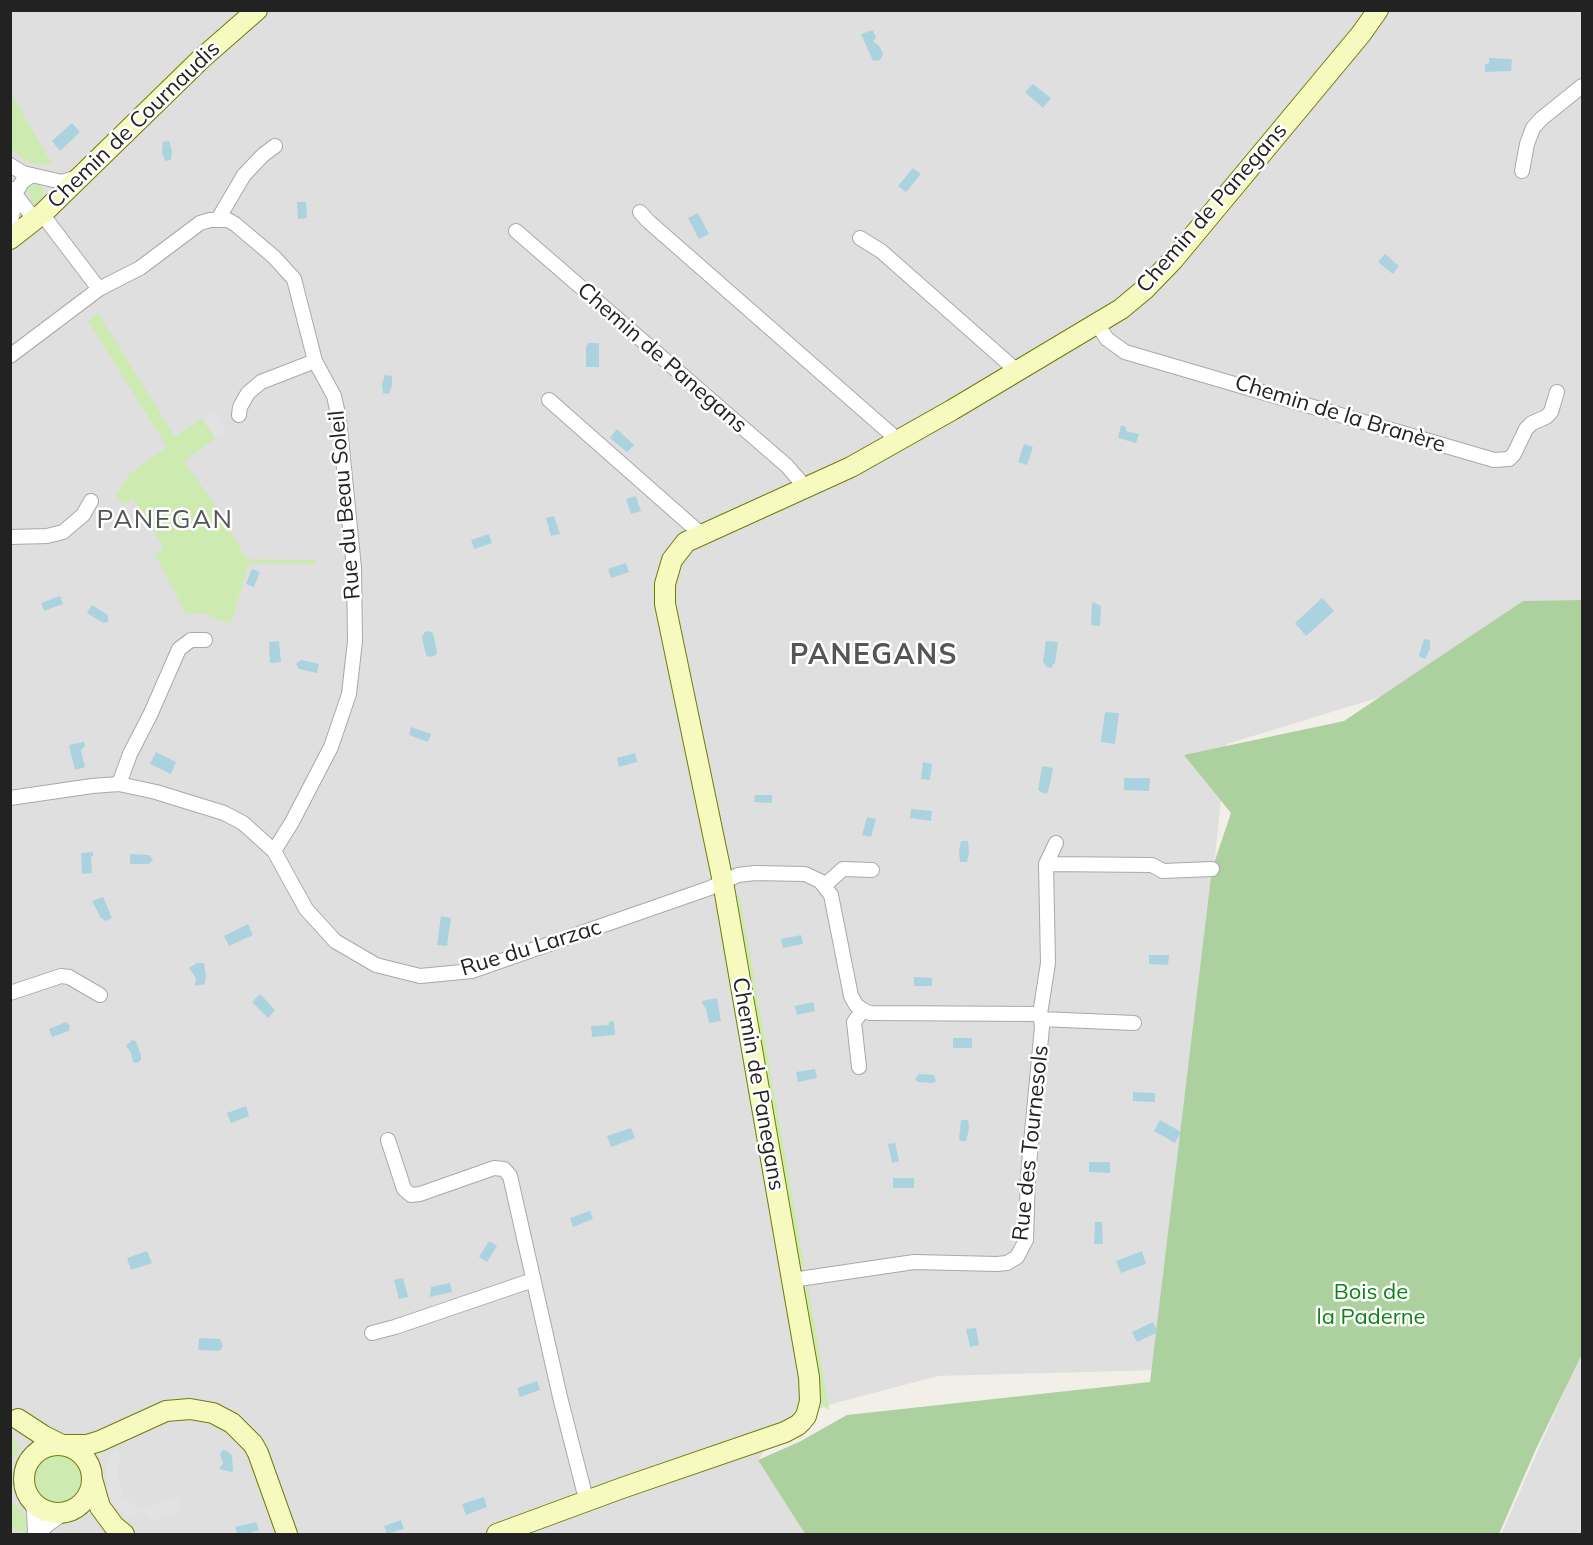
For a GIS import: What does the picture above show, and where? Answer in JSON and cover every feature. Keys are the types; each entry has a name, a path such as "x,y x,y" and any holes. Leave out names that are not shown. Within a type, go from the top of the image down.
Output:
{"street":[{"name":"Chemin de Panegans","path":"497,1534 785,1432 798,1425 806,1416 808,1409 810,1390 723,882 665,604 665,584 672,560 686,542 851,467 1097,324 1131,301 1173,260 1361,34 1378,10"},
{"name":"Chemin de Cournaudis","path":"10,239 38,217 246,15"},
{"path":"1522,171 1527,144 1533,128 1582,86"},
{"path":"10,356 99,290 140,268 200,223 218,219 244,175 275,146"},
{"path":"10,165 23,173 62,182 80,177"},
{"path":"13,188 32,175"},
{"path":"13,188 99,290"},
{"path":"10,226 13,188"},
{"path":"640,212 899,441"},
{"name":"Rue du Beau Soleil","path":"218,219 236,224 274,257 290,274 298,292 315,361 334,396 339,418 354,568 356,641 349,694 332,747 274,851"},
{"name":"Chemin de Panegans","path":"516,231 787,466 806,489"},
{"path":"860,238 881,251 1017,371"},
{"name":"Chemin de la Branère","path":"1097,324 1107,339 1125,352 1494,460 1509,459 1514,454 1526,429 1551,412 1557,392"},
{"path":"239,415 240,407 248,393 261,382 315,361"},
{"path":"549,400 701,534"},
{"path":"10,537 47,536 63,532 83,514 91,501"},
{"path":"119,784 130,754 179,649 191,640 205,640"},
{"name":"Rue du Larzac","path":"10,798 80,787 119,784 156,792 224,813 243,823 274,851 306,909 335,940 376,965 420,975 472,971 723,882"},
{"path":"1056,843 1047,864 1048,963 1041,1016 1134,1023"},
{"path":"1047,864 1152,865 1163,871 1212,869"},
{"path":"825,885 843,869 872,870"},
{"path":"723,882 747,874 805,874 815,877 825,885 832,901 851,996 856,1005 863,1010 854,1022 859,1067"},
{"path":"10,993 61,976 69,977 100,994"},
{"name":"Rue des Tournesols","path":"792,1280 914,1262 1008,1263 1017,1257 1026,1240 1028,1175 1042,1033 1041,1016 870,1013 863,1010"},
{"path":"388,1140 404,1189 411,1195 420,1194 494,1168 501,1168 510,1176 560,1397 587,1503"},
{"path":"372,1333 533,1280"},
{"path":"27,1466 31,1458 44,1448 93,1444 146,1419 175,1410 203,1410 226,1419 246,1436 258,1453 287,1534"},
{"path":"14,1412 44,1436 74,1449 84,1457 91,1470 97,1501 119,1530"},
{"path":"14,1412 26,1443 27,1466 24,1484 34,1510 37,1534"},
{"path":"37,1534 87,1498 99,1457 113,1435"},
{"path":"30,1500 44,1511 88,1512 119,1530"}],"shaded area":[{"path":"10,11 1582,11 1582,630 1400,691 1227,744 1160,1370 938,1376 839,1402 786,1420 758,1460 805,1534 11,1534"},
{"path":"213,412 226,432 216,438 202,419"},
{"path":"1582,1354 1582,1534 1501,1534 1574,1369"},
{"path":"117,1447 123,1457 118,1462 117,1473 123,1496 139,1509 180,1496 182,1504 177,1512 152,1521 140,1511 133,1520 110,1502 105,1474 106,1462"}],"green space":[{"path":"10,91 50,161 56,164 32,163 11,149"},
{"path":"38,184 44,194 34,206 27,189"},
{"path":"98,313 175,437 202,419 216,438 184,461 215,505 247,559 315,560 316,564 249,563 231,624 201,613 186,614 155,554 162,550 163,546 133,498 123,505 116,495 129,474 167,447 88,321"},
{"name":"Bois de la Paderne","path":"1582,600 1582,1354 1535,1451 1499,1534 805,1534 758,1460 799,1442 847,1415 1150,1382 1212,869 1231,813 1184,755 1344,721 1523,601"},
{"path":"737,894 740,897 805,1268 797,1260"},
{"path":"808,1286 828,1410 820,1399 802,1293"},
{"path":"11,1431 19,1449 10,1461"},
{"path":"52,1454 62,1454 77,1464 81,1478 80,1487 71,1498 62,1502 52,1502 37,1492 33,1483 33,1473 43,1458"},
{"path":"11,1503 22,1511 26,1519 25,1534 11,1528"}],"water":[{"path":"873,30 876,38 873,41 880,47 883,54 880,60 873,61 861,34"},
{"path":"1489,58 1512,59 1511,71 1485,72 1485,65 1489,63"},
{"path":"1033,84 1051,98 1043,108 1025,92"},
{"path":"72,123 80,132 60,151 52,141"},
{"path":"169,141 172,151 171,160 165,161 162,152 163,142"},
{"path":"913,168 921,174 906,192 898,186"},
{"path":"297,202 306,202 307,218 298,219"},
{"path":"698,213 709,234 699,239 688,218"},
{"path":"1385,254 1399,266 1393,274 1378,262"},
{"path":"589,343 599,343 599,367 586,367 586,346"},
{"path":"385,375 392,376 389,394 383,393 382,384"},
{"path":"1121,425 1126,427 1126,431 1139,434 1136,443 1118,438"},
{"path":"617,429 634,445 627,452 610,438"},
{"path":"1024,444 1033,447 1027,465 1018,462"},
{"path":"636,496 641,511 631,514 626,499"},
{"path":"554,516 560,534 551,536 546,518"},
{"path":"489,534 492,543 474,549 471,540"},
{"path":"626,563 629,572 611,578 608,569"},
{"path":"252,569 260,572 254,587 246,584"},
{"path":"60,596 63,604 44,611 41,603"},
{"path":"1322,598 1334,611 1306,636 1295,623"},
{"path":"1092,602 1101,606 1100,626 1091,625"},
{"path":"92,605 108,615 108,622 103,623 87,613"},
{"path":"425,632 433,633 437,652 436,655 429,657 426,655 422,637"},
{"path":"1424,639 1430,640 1430,649 1425,659 1419,655"},
{"path":"279,641 281,662 270,663 269,642"},
{"path":"1046,641 1058,642 1055,664 1052,668 1047,667 1043,662"},
{"path":"301,660 319,664 317,673 299,669 296,664"},
{"path":"1105,712 1119,713 1115,744 1101,742"},
{"path":"411,727 431,734 428,742 409,735"},
{"path":"84,742 85,746 81,750 85,767 75,770 69,745"},
{"path":"156,752 176,762 171,774 150,764"},
{"path":"635,753 637,762 619,767 617,758"},
{"path":"923,762 932,764 930,780 921,779"},
{"path":"1042,766 1053,768 1048,792 1045,794 1038,790"},
{"path":"1124,778 1150,778 1149,791 1124,790"},
{"path":"755,795 772,795 772,803 754,802"},
{"path":"911,809 932,811 931,821 910,818"},
{"path":"867,817 876,819 871,837 862,835"},
{"path":"961,841 968,841 967,862 960,862"},
{"path":"93,852 92,873 82,874 81,853"},
{"path":"130,854 149,855 153,860 149,864 130,864"},
{"path":"103,897 112,918 106,921 101,918 92,901"},
{"path":"441,916 451,918 447,946 437,945"},
{"path":"248,924 253,935 229,946 224,936"},
{"path":"801,935 803,944 783,948 781,939"},
{"path":"1149,955 1169,955 1168,965 1149,964"},
{"path":"197,963 204,963 206,975 205,984 195,986 196,978 189,968"},
{"path":"914,977 932,978 932,986 914,986"},
{"path":"260,994 275,1010 268,1018 252,1002"},
{"path":"717,998 721,1021 709,1023 702,1001"},
{"path":"813,1002 815,1011 797,1015 795,1006"},
{"path":"614,1021 615,1035 592,1037 591,1026 609,1025 609,1022"},
{"path":"66,1022 70,1026 69,1031 52,1037 49,1029"},
{"path":"953,1038 972,1038 972,1048 953,1048"},
{"path":"132,1040 136,1041 141,1056 141,1060 137,1063 133,1062 126,1046"},
{"path":"815,1069 817,1078 798,1082 796,1072"},
{"path":"919,1074 934,1075 936,1081 933,1083 918,1082 915,1079"},
{"path":"1133,1092 1155,1093 1155,1102 1133,1101"},
{"path":"246,1106 249,1116 231,1123 227,1113"},
{"path":"961,1120 968,1120 969,1129 966,1141 960,1141 959,1138"},
{"path":"1160,1120 1181,1132 1175,1143 1154,1131"},
{"path":"631,1128 635,1138 611,1147 607,1136"},
{"path":"895,1143 899,1161 892,1163 888,1144"},
{"path":"1089,1162 1110,1162 1110,1173 1089,1172"},
{"path":"893,1178 914,1178 914,1188 893,1188"},
{"path":"590,1211 593,1219 573,1227 570,1218"},
{"path":"1095,1222 1102,1222 1103,1244 1094,1244"},
{"path":"489,1241 497,1246 487,1262 479,1257"},
{"path":"147,1251 152,1263 131,1270 127,1258"},
{"path":"1142,1251 1146,1264 1121,1273 1116,1261"},
{"path":"403,1278 408,1297 399,1299 394,1280"},
{"path":"450,1283 452,1292 430,1297 431,1287"},
{"path":"1153,1322 1158,1332 1137,1342 1132,1332"},
{"path":"976,1328 979,1345 970,1347 966,1329"},
{"path":"199,1338 220,1339 223,1347 219,1351 198,1350"},
{"path":"537,1381 540,1390 520,1397 517,1388"},
{"path":"223,1450 232,1456 232,1472 219,1469 223,1463 220,1454"},
{"path":"484,1497 487,1507 466,1515 462,1504"},
{"path":"401,1520 404,1529 387,1534 384,1526"},
{"path":"256,1522 259,1530 237,1534 235,1527"}],"district":[{"name":"PANEGAN","path":"165,520"},
{"name":"PANEGANS","path":"874,656"}]}
